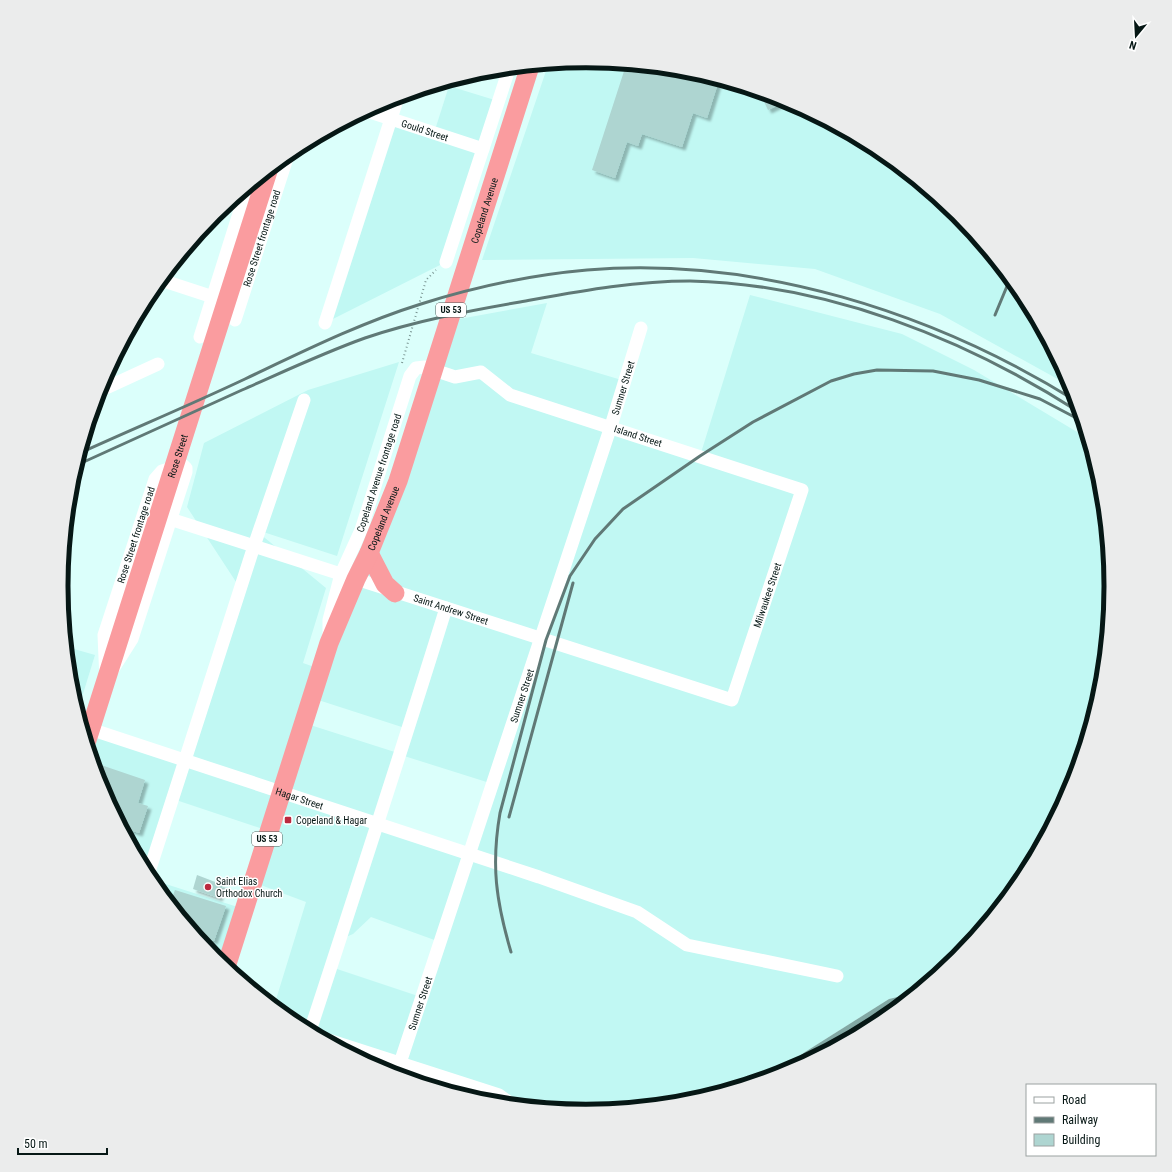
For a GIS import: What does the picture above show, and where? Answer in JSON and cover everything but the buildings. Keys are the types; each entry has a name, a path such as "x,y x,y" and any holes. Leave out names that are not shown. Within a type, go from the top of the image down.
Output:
{"highway":[{"name":"Copeland Avenue","path":"228,960 329,643 348,577 369,553 398,481 528,71"},
{"name":"Rose Street","path":"88,728 119,640 265,180"},
{"path":"369,553 385,584 395,592"}],"street":[{"path":"446,262 507,74"},
{"path":"325,323 396,104"},
{"name":"Gould Street","path":"374,113 483,149"},
{"name":"Rose Street frontage road","path":"235,320 285,165"},
{"path":"200,337 244,197"},
{"path":"167,282 213,297"},
{"name":"Sumner Street","path":"400,1063 541,640 611,426 641,328"},
{"path":"108,387 158,364"},
{"name":"Copeland Avenue frontage road","path":"348,577 361,530 413,371 425,367 455,377 481,372"},
{"name":"Island Street","path":"481,372 510,395 611,426 802,490"},
{"path":"151,867 254,546 304,400"},
{"name":"Rose Street frontage road","path":"106,680 104,634 155,479 162,471 183,465 186,468 186,472 170,519"},
{"name":"Milwaukee Street","path":"732,700 802,490"},
{"path":"106,680 132,639 170,519"},
{"name":"Saint Andrew Street","path":"170,519 541,640 732,700"},
{"path":"312,1026 376,823 391,785 446,608"},
{"name":"Hagar Street","path":"89,733 185,760 539,877 637,912 687,945 837,976"},
{"path":"349,1047 501,1097"}],"path":[{"path":"402,363 426,280 446,262"}],"shaded area":[{"path":"586,68 620,69 654,72 687,78 753,95 815,121 874,155 901,175 928,197 952,220 975,244 997,271 1017,298 1035,327 1062,382 940,314 815,269 693,258 482,260 546,69"},
{"path":"449,87 498,101 446,262 325,323 391,119 434,133"},
{"path":"750,295 902,334 974,370 1081,435 1094,485 1100,518 1103,552 1103,620 1100,654 1094,687 1077,753 1051,815 1035,845 1017,874 975,928 928,975 903,996 889,999 793,1061 753,1077 720,1086 654,1100 620,1103 552,1103 518,1100 482,1093 352,1048 298,1017 276,1000 306,902 253,882 269,831 173,799 151,867 121,815 107,784 95,753 88,728 185,760 240,588 187,507 204,443 308,390 399,362 337,556 254,529 326,588 303,663 320,669 448,321 547,303 531,353 625,381 611,426 700,456","holes":["312,698 408,729 401,754 304,723","401,755 493,784 470,854 377,823","371,917 440,942 421,997 331,967 339,940 353,934"]},
{"path":"71,648 95,655 81,700"},
{"path":"161,883 244,909 228,960 197,928"},
{"path":"903,996 874,1017 845,1035 793,1061 805,1052 889,999"},
{"path":"352,1048 482,1093 419,1077"}],"railway":[{"path":"87,450 204,398 332,338 398,312 441,298 503,282 587,270 651,268 715,272 779,282 842,297 903,317 963,341 1021,369 1068,397"},
{"path":"84,462 303,363 365,338 403,326 541,298 625,285 668,281 741,284 792,292 843,304 893,320 942,339 1035,385 1073,408"},
{"path":"995,315 1007,285"},
{"path":"511,952 496,883 496,849 500,813 546,640 570,576 595,539 623,509 700,456 753,422 831,381 854,374 877,370 933,371 979,380 1040,399 1077,418"},
{"path":"509,817 573,583"}],"place":[{"name":"Copeland & Hagar","path":"288,820"},
{"name":"Saint Elias Orthodox Church","path":"208,887"}]}
